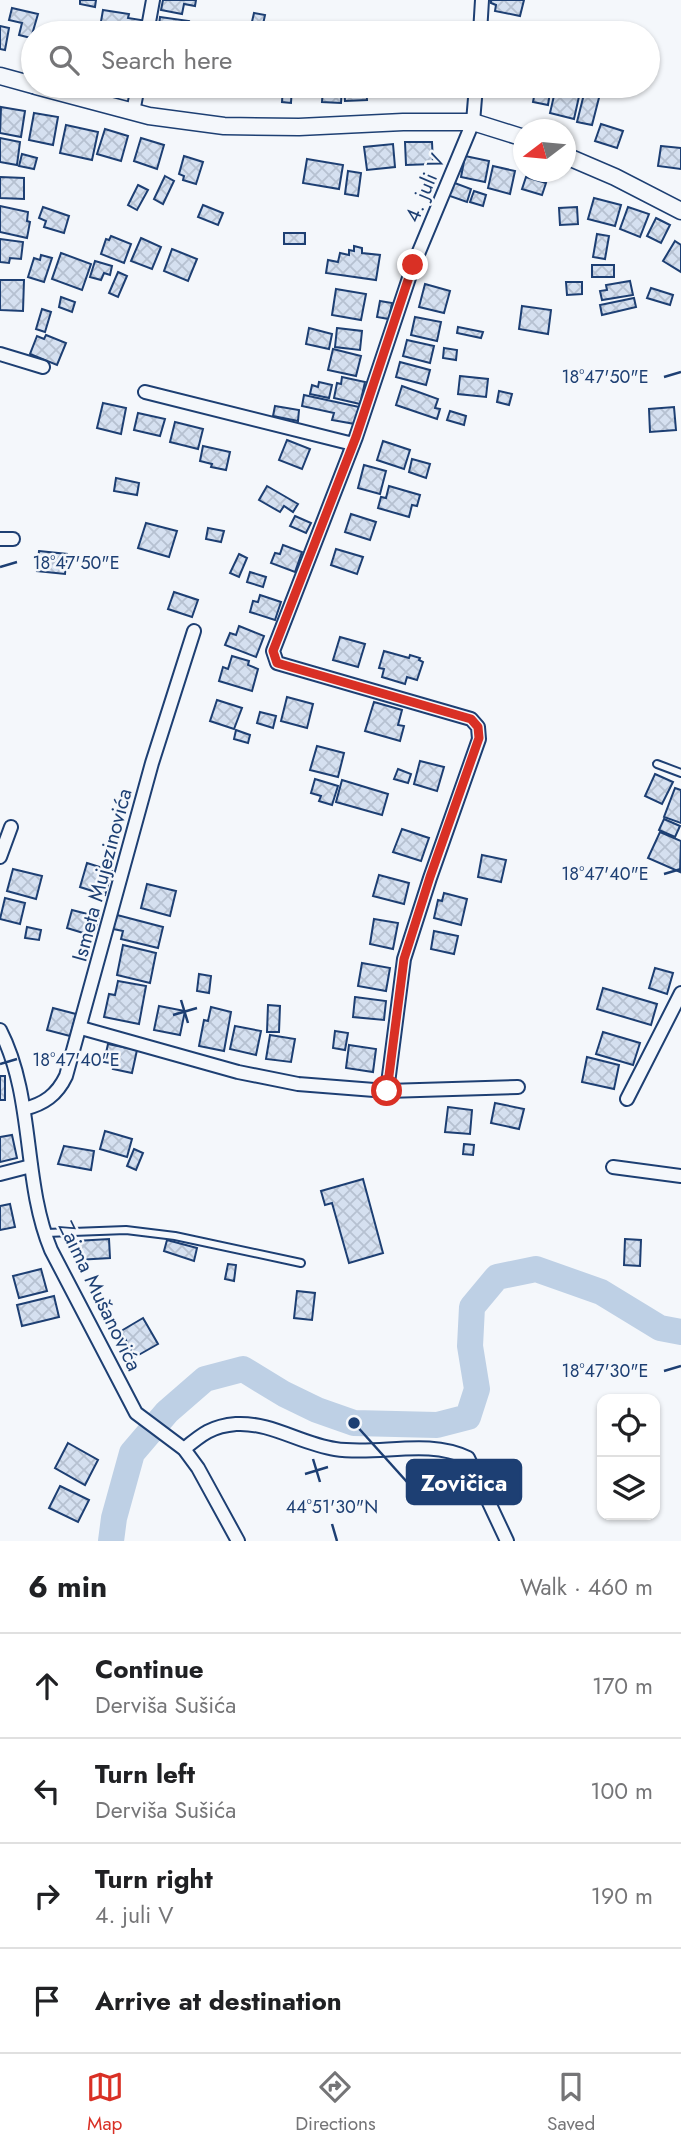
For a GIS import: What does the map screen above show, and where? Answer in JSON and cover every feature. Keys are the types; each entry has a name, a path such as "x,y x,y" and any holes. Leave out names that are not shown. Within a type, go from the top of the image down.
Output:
{"street":[{"path":"149,21 153,0"},
{"path":"481,21 482,0"},
{"path":"0,76 21,81"},
{"path":"82,98 149,116 224,127 473,122 513,135"},
{"path":"133,112 136,98"},
{"name":"4. juli V","path":"387,1091 404,959 479,738 478,727 471,719 277,663 273,651 354,443 413,265 473,122 475,98"},
{"path":"576,161 615,177 681,211"},
{"path":"0,354 43,367"},
{"path":"145,392 354,443"},
{"name":"Ismeta Mujezinovića","path":"24,1109 52,1096 61,1088 81,1028 152,763 194,631"},
{"path":"0,857 11,827"},
{"path":"627,1099 681,993"},
{"path":"81,1028 238,1072 298,1084 387,1091 518,1087"},
{"name":"Zaima Mušanovića","path":"0,1030 15,1068 24,1109 31,1166 44,1233 136,1413 184,1449"},
{"path":"0,1174 31,1166"},
{"path":"613,1167 681,1176"},
{"path":"237,1541 198,1468 184,1449 208,1430 235,1424 261,1425 337,1450 426,1449 457,1452 468,1458 507,1541"}],"lane":[{"path":"657,764 681,773"},
{"path":"44,1233 126,1230 175,1236 301,1263"}],"building":[{"path":"80,0 96,0 95,7 80,4"},
{"path":"163,0 196,0 195,6 184,4 182,14 161,10"},
{"path":"491,0 524,0 520,16 495,11 496,5 491,3"},
{"path":"12,8 38,14 36,21 21,23 9,20"},
{"path":"103,10 129,14 128,18 141,20 141,21 101,21"},
{"path":"254,13 265,15 264,21 252,21"},
{"path":"160,17 189,21 160,21"},
{"path":"0,26 9,28 5,50 0,49"},
{"path":"282,98 291,98 291,103 282,102"},
{"path":"322,98 341,98 341,103 322,102"},
{"path":"345,98 367,98 367,100 345,101"},
{"path":"534,98 549,98 548,105 533,102"},
{"path":"553,98 579,98 574,119 550,113"},
{"path":"583,98 599,98 592,125 577,122"},
{"path":"1,107 25,111 21,137 0,133"},
{"path":"34,113 58,117 53,145 29,140"},
{"path":"601,124 623,131 617,148 595,141"},
{"path":"66,125 98,132 92,160 60,153"},
{"path":"105,129 128,136 121,161 97,154"},
{"path":"0,138 20,142 17,165 0,162"},
{"path":"141,138 164,145 157,169 134,161"},
{"path":"405,142 432,142 433,164 406,165"},
{"path":"393,144 395,167 367,170 364,147"},
{"path":"661,146 681,148 681,169 658,166"},
{"path":"22,154 37,158 34,169 19,166"},
{"path":"184,156 203,162 196,184 183,180 184,176 179,174"},
{"path":"465,156 489,161 485,182 461,177"},
{"path":"307,159 343,165 339,189 303,183"},
{"path":"493,166 513,171 510,194 488,188"},
{"path":"348,171 361,173 358,196 345,194"},
{"path":"165,176 174,181 163,204 154,199"},
{"path":"0,177 24,178 24,199 0,198"},
{"path":"452,182 471,189 467,202 447,195"},
{"path":"524,182 546,183 542,195 522,189"},
{"path":"138,185 148,190 137,210 128,205"},
{"path":"474,191 486,195 483,206 470,202"},
{"path":"594,198 621,205 615,226 588,219"},
{"path":"203,205 223,213 218,225 198,217"},
{"path":"0,206 28,212 27,221 30,222 27,238 0,232"},
{"path":"43,207 69,216 64,233 44,227 46,221 39,218"},
{"path":"577,207 578,224 560,225 559,208"},
{"path":"628,207 649,214 640,237 620,229"},
{"path":"656,218 670,225 661,243 647,236"},
{"path":"284,233 305,233 305,244 284,244"},
{"path":"597,234 609,236 605,259 593,257"},
{"path":"111,236 131,244 124,263 101,254 106,239 109,240"},
{"path":"141,238 161,247 152,269 131,261"},
{"path":"0,239 23,242 21,259 10,258 9,263 0,262"},
{"path":"675,241 681,245 681,272 663,261"},
{"path":"354,246 362,248 362,253 380,255 376,280 326,273 328,260 338,262 340,253 349,255 349,250 354,251"},
{"path":"172,249 197,259 188,281 164,271"},
{"path":"61,253 91,264 82,290 52,279"},
{"path":"41,255 52,258 44,282 28,277 34,258 40,260"},
{"path":"95,261 112,266 110,275 104,273 101,280 90,277"},
{"path":"592,265 614,265 614,277 592,277"},
{"path":"118,272 127,276 118,297 109,293"},
{"path":"0,280 24,280 23,311 0,310"},
{"path":"630,281 633,295 602,300 600,291 607,290 606,285"},
{"path":"566,282 582,282 582,294 567,295"},
{"path":"425,284 450,291 444,313 419,307"},
{"path":"651,288 673,295 670,305 647,298"},
{"path":"336,289 366,294 361,320 332,315"},
{"path":"61,297 75,302 72,312 59,307"},
{"path":"634,298 636,307 602,315 600,305"},
{"path":"380,301 392,303 389,319 377,317"},
{"path":"522,306 551,310 548,334 519,329"},
{"path":"42,309 51,312 45,332 36,329"},
{"path":"415,317 441,322 437,341 411,335"},
{"path":"458,327 483,332 481,338 457,333"},
{"path":"309,328 332,334 329,349 306,344"},
{"path":"337,328 362,331 360,350 335,347"},
{"path":"46,335 66,343 57,365 30,354 37,336 44,339"},
{"path":"407,340 434,346 430,363 403,356"},
{"path":"444,348 457,350 456,360 443,358"},
{"path":"333,349 361,356 356,376 328,370"},
{"path":"400,362 430,370 426,385 396,377"},
{"path":"460,376 488,379 486,397 458,394"},
{"path":"342,377 365,382 360,404 334,398 337,383 341,384"},
{"path":"319,382 332,385 329,398 310,394 312,385 318,387"},
{"path":"402,386 438,399 435,408 440,409 437,419 396,405"},
{"path":"499,391 512,394 509,405 497,402"},
{"path":"304,395 359,407 355,424 332,420 334,413 302,406"},
{"path":"103,403 126,408 121,434 97,428"},
{"path":"275,406 299,410 298,421 273,416"},
{"path":"674,407 676,430 650,432 649,409"},
{"path":"450,411 466,416 464,425 447,420"},
{"path":"138,413 165,419 160,436 134,430"},
{"path":"175,422 203,429 198,449 170,442"},
{"path":"287,440 310,449 302,469 279,460"},
{"path":"383,441 410,450 404,469 377,460"},
{"path":"203,446 230,452 226,470 200,461"},
{"path":"412,459 430,464 426,478 409,472"},
{"path":"364,465 386,471 380,494 358,488"},
{"path":"116,478 139,483 137,495 114,491"},
{"path":"267,486 298,504 293,512 284,506 280,512 259,500"},
{"path":"389,486 420,495 417,506 412,505 409,517 378,508 381,497 386,498"},
{"path":"351,514 376,522 370,540 345,532"},
{"path":"295,516 311,523 306,533 290,526"},
{"path":"146,523 177,531 169,557 138,548"},
{"path":"208,528 224,531 221,542 206,539"},
{"path":"283,545 302,552 295,572 271,563 275,553 280,554"},
{"path":"336,549 363,557 357,574 331,565"},
{"path":"39,551 67,554 65,574 37,571"},
{"path":"239,554 247,558 239,577 230,573"},
{"path":"250,572 266,577 263,587 247,582"},
{"path":"174,592 198,600 192,617 168,609"},
{"path":"260,595 281,602 275,620 250,612 253,601 258,602"},
{"path":"239,626 264,636 256,657 225,645 230,633 236,635"},
{"path":"340,637 365,644 358,667 333,660"},
{"path":"384,651 420,658 423,662 417,680 407,677 405,684 382,677 384,669 379,668"},
{"path":"232,656 249,661 248,665 258,669 252,691 219,681 223,667 228,669"},
{"path":"287,697 313,704 307,728 281,721"},
{"path":"217,700 242,708 234,729 210,721"},
{"path":"374,702 402,710 398,725 404,726 400,741 365,731"},
{"path":"260,712 276,716 273,728 257,723"},
{"path":"236,730 250,735 248,743 234,739"},
{"path":"317,746 344,753 338,777 310,770"},
{"path":"420,761 444,767 437,791 414,784"},
{"path":"398,769 411,774 408,783 394,779"},
{"path":"655,774 673,782 662,804 645,796"},
{"path":"315,779 338,786 332,805 319,801 321,796 311,793"},
{"path":"342,780 388,794 382,815 336,802"},
{"path":"675,788 681,790 681,823 664,817"},
{"path":"664,819 680,826 675,837 659,830"},
{"path":"402,829 429,838 421,861 393,852"},
{"path":"660,832 681,841 680,872 648,858"},
{"path":"482,855 506,860 501,882 478,877"},
{"path":"87,863 112,871 105,895 80,887"},
{"path":"13,869 42,876 36,899 7,891"},
{"path":"379,875 409,883 404,904 373,896"},
{"path":"147,884 176,891 170,916 141,908"},
{"path":"444,893 467,899 461,925 434,918 438,900 442,901"},
{"path":"5,898 25,903 20,924 0,919"},
{"path":"72,910 99,917 93,936 67,928"},
{"path":"117,915 163,927 158,948 121,939 123,931 113,929"},
{"path":"374,919 398,923 393,949 370,944"},
{"path":"27,927 41,930 39,940 25,938"},
{"path":"434,931 458,936 454,954 431,949"},
{"path":"123,945 156,953 150,983 117,975"},
{"path":"362,963 390,968 386,991 358,986"},
{"path":"655,968 673,973 667,994 649,988"},
{"path":"199,974 211,976 209,993 197,991"},
{"path":"118,981 146,986 139,1024 104,1017 109,994 115,995"},
{"path":"603,988 657,1004 651,1025 597,1009"},
{"path":"355,997 386,1001 384,1020 353,1017"},
{"path":"268,1005 280,1006 279,1032 267,1032"},
{"path":"159,1006 185,1011 180,1035 154,1030"},
{"path":"211,1007 231,1012 224,1051 199,1046 204,1020 208,1021"},
{"path":"53,1008 76,1014 70,1036 47,1030"},
{"path":"235,1026 261,1031 256,1055 230,1049"},
{"path":"335,1031 348,1033 345,1050 333,1048"},
{"path":"603,1032 640,1043 633,1065 596,1054"},
{"path":"270,1035 295,1039 291,1062 266,1059"},
{"path":"108,1044 137,1050 132,1073 113,1069 115,1064 104,1062"},
{"path":"349,1045 376,1049 373,1072 346,1068"},
{"path":"587,1057 619,1065 614,1089 582,1082"},
{"path":"0,1076 5,1076 5,1100 0,1100"},
{"path":"495,1103 524,1109 519,1129 491,1123"},
{"path":"448,1107 472,1110 470,1134 445,1132"},
{"path":"105,1131 132,1139 127,1157 100,1149"},
{"path":"12,1135 17,1158 0,1162 0,1137"},
{"path":"464,1144 474,1145 473,1155 463,1154"},
{"path":"64,1146 94,1151 91,1170 58,1164"},
{"path":"134,1149 143,1153 136,1170 127,1166"},
{"path":"363,1179 383,1253 349,1263 332,1203 325,1205 321,1191"},
{"path":"10,1204 15,1227 0,1230 0,1206"},
{"path":"109,1239 110,1258 77,1260 76,1241"},
{"path":"625,1239 641,1240 640,1266 624,1265"},
{"path":"167,1240 197,1248 194,1261 164,1251"},
{"path":"228,1264 236,1265 234,1281 225,1279"},
{"path":"41,1269 47,1291 19,1298 13,1276"},
{"path":"297,1291 315,1293 312,1320 294,1318"},
{"path":"54,1296 59,1317 22,1326 17,1305"},
{"path":"143,1318 158,1344 135,1357 121,1331"},
{"path":"68,1443 98,1460 85,1485 55,1468"},
{"path":"60,1486 89,1500 78,1522 49,1508"}],"waterway":[{"path":"111,1541 114,1518 132,1453 167,1412 205,1379 243,1369 284,1394 317,1410 354,1423 437,1425 468,1417 477,1389 470,1346 472,1307 497,1277 536,1269 601,1292 660,1328 681,1332"}],"place":[{"name":"Zovičica","path":"354,1423"}],"route":[{"path":"387,1091 404,959 479,738 478,727 471,719 277,663 273,651 356,437 413,265"}]}
